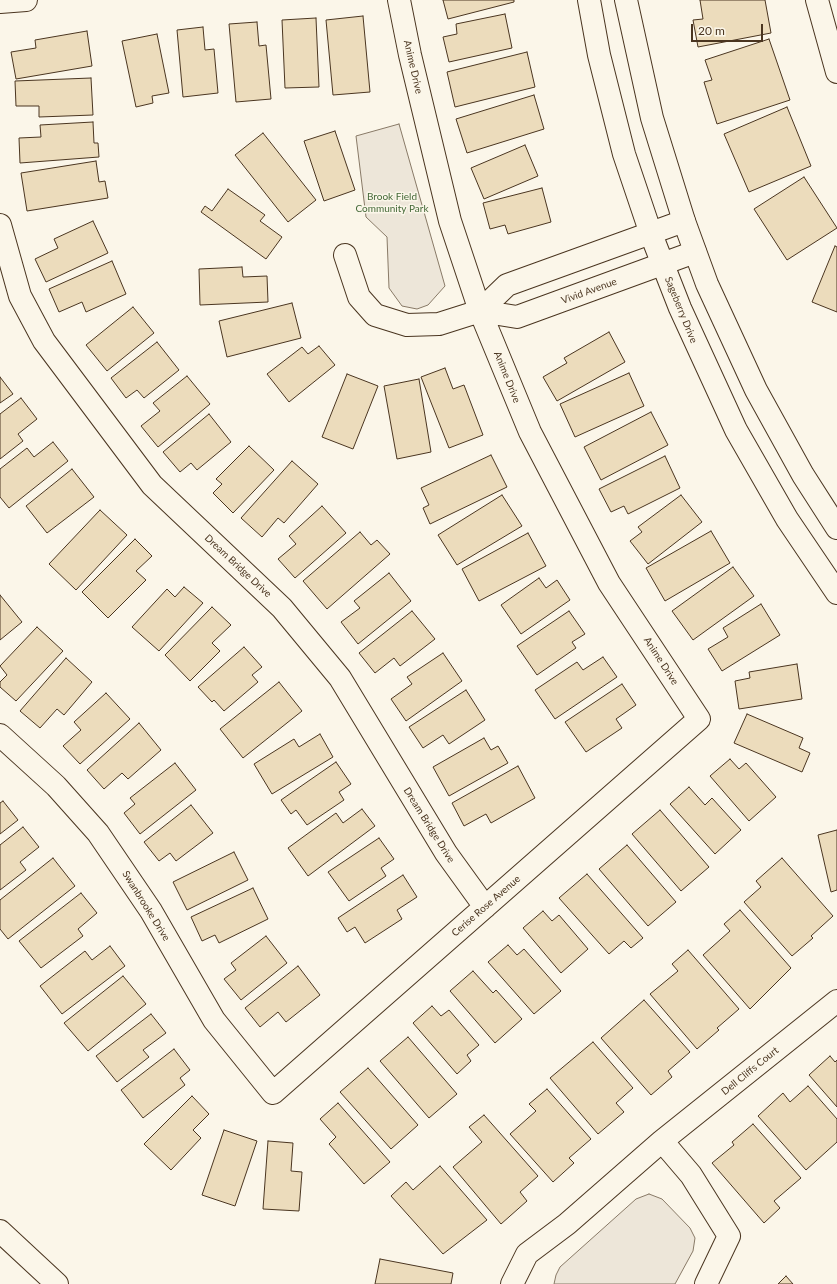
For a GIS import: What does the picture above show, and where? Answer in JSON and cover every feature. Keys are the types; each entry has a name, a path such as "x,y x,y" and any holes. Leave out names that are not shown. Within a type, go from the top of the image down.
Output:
{"main road":[{"path":"0,2 26,0"},
{"name":"Anime Drive","path":"399,0 410,55 450,221 480,310 530,432 609,583 699,719"},
{"name":"Sageberry Drive","path":"589,0 599,55 624,154 651,234 696,345 736,430 787,519 837,593"},
{"path":"626,0 652,118 695,252 730,335 756,390 803,475 837,528"},
{"path":"817,0 837,72"},
{"name":"Vivid Avenue","path":"345,255 359,298 375,316 407,325 439,324 480,310 507,285 684,221"},
{"name":"Dream Bridge Drive","path":"0,225 20,296 44,341 152,485 282,608 340,678 446,853 485,907"},
{"name":"Vivid Avenue","path":"480,310 517,317 663,265 695,252"},
{"name":"Cerise Rose Avenue","path":"273,1093 699,719"},
{"name":"Swanbrooke Drive","path":"0,735 56,786 98,833 151,911 214,1020 273,1093"},
{"name":"Dell Cliffs Court","path":"512,1284 527,1254 567,1224 662,1141 837,1001"},
{"path":"662,1141 691,1175 728,1236 706,1284"},
{"path":"0,1231 57,1284"}],"green space":[{"name":"Brook Field Community Park","path":"399,124 445,286 428,305 417,309 402,306 389,288 387,237 366,217 356,136"},
{"path":"649,1194 662,1199 690,1228 695,1238 693,1251 675,1284 554,1284 560,1267 636,1199"}],"building":[{"path":"443,0 514,0 514,2 448,19"},
{"path":"700,0 765,0 771,33 698,47 693,20 703,19"},
{"path":"505,14 512,48 449,62 443,37 457,34 456,24"},
{"path":"363,16 370,92 333,95 326,20"},
{"path":"316,18 319,87 285,88 282,20"},
{"path":"257,22 259,46 266,45 271,99 236,102 229,24"},
{"path":"203,27 205,50 214,49 218,93 183,97 177,30"},
{"path":"87,31 92,66 16,79 11,52 36,48 35,40"},
{"path":"157,34 169,93 152,96 153,103 136,107 122,41"},
{"path":"769,39 790,100 717,124 704,82 712,80 705,60"},
{"path":"527,52 535,87 455,107 447,72"},
{"path":"91,78 93,115 39,117 39,106 16,106 15,81"},
{"path":"534,95 544,129 467,153 456,119"},
{"path":"787,107 811,166 749,192 724,134"},
{"path":"93,122 94,143 98,143 99,157 20,163 19,138 41,137 40,125"},
{"path":"335,131 355,190 324,201 304,141"},
{"path":"263,133 316,200 288,222 235,155"},
{"path":"525,145 538,176 484,199 471,168"},
{"path":"96,161 99,182 105,181 108,198 27,211 21,173"},
{"path":"804,177 837,228 787,260 754,209"},
{"path":"542,188 551,222 508,234 505,225 490,229 483,203"},
{"path":"228,189 265,215 260,221 282,237 266,259 201,212 205,206 212,211"},
{"path":"93,221 108,253 46,282 35,259 58,248 54,239"},
{"path":"835,246 837,247 837,312 812,302"},
{"path":"112,261 126,294 86,312 82,302 59,312 49,289"},
{"path":"242,267 243,277 267,276 268,302 200,305 199,269"},
{"path":"292,303 301,338 227,357 219,321"},
{"path":"133,307 154,333 107,371 86,345"},
{"path":"609,332 625,362 557,401 543,377 567,363 564,358"},
{"path":"157,342 179,370 144,398 137,390 126,398 111,378"},
{"path":"319,346 335,365 289,402 267,374 302,347 308,354"},
{"path":"445,368 453,389 464,385 483,435 449,448 421,377"},
{"path":"629,373 644,406 575,437 560,404"},
{"path":"347,374 378,386 353,449 322,437"},
{"path":"187,376 210,404 158,447 141,426 160,411 153,403"},
{"path":"0,377 13,394 0,403"},
{"path":"419,379 431,452 397,459 384,386"},
{"path":"21,398 37,419 18,434 23,441 0,459 0,414"},
{"path":"651,412 668,445 601,480 584,447"},
{"path":"209,414 231,442 197,470 191,463 180,472 163,452"},
{"path":"53,442 68,461 9,508 0,497 0,469 27,448 34,457"},
{"path":"249,446 274,470 233,513 213,493 222,484 216,479"},
{"path":"491,455 507,487 430,524 423,508 429,505 421,488"},
{"path":"665,456 680,488 628,514 624,506 611,512 599,489"},
{"path":"292,461 318,484 284,523 278,518 262,537 241,518"},
{"path":"72,469 94,497 47,533 26,506"},
{"path":"502,495 522,526 457,565 438,535"},
{"path":"681,495 702,522 648,564 630,541 642,532 638,527"},
{"path":"322,506 346,533 295,578 278,559 296,544 289,536"},
{"path":"100,510 127,535 76,590 49,564"},
{"path":"711,531 730,563 665,601 646,568"},
{"path":"360,532 371,545 377,540 390,554 327,609 303,581"},
{"path":"528,533 546,566 479,601 462,569"},
{"path":"135,539 152,556 136,571 146,580 108,618 82,592"},
{"path":"733,567 754,596 693,640 672,611"},
{"path":"389,573 411,601 358,644 341,622 360,608 354,601"},
{"path":"539,578 546,588 557,580 570,600 521,634 501,605"},
{"path":"184,587 203,603 159,651 132,627 167,589 175,597"},
{"path":"0,595 22,622 0,640"},
{"path":"761,604 780,635 722,671 708,649 728,637 723,628"},
{"path":"212,607 231,625 212,643 220,651 190,681 165,655"},
{"path":"412,611 435,639 400,666 394,658 375,673 359,653"},
{"path":"569,611 585,634 572,642 576,648 537,675 517,646"},
{"path":"37,627 63,651 16,701 0,687 0,682 7,675 0,666"},
{"path":"244,647 262,667 252,675 258,682 224,711 214,700 212,702 198,687"},
{"path":"443,653 462,681 406,721 391,699 412,684 407,677"},
{"path":"603,657 617,677 555,719 535,690 577,662 583,670"},
{"path":"66,658 92,682 64,715 57,709 40,728 20,711"},
{"path":"797,664 802,699 739,709 735,681 750,678 749,672"},
{"path":"279,682 302,711 243,758 220,729"},
{"path":"622,684 636,705 616,719 622,728 586,752 565,722"},
{"path":"466,690 485,720 449,744 443,735 423,748 409,727"},
{"path":"106,693 130,719 80,764 63,746 81,730 74,722"},
{"path":"747,714 803,738 799,748 810,753 802,772 734,743"},
{"path":"139,723 161,750 128,779 122,773 104,789 87,770"},
{"path":"320,734 333,757 272,794 254,764 294,739 299,747"},
{"path":"484,738 491,750 498,746 508,763 449,796 433,767"},
{"path":"730,759 739,769 746,763 776,797 749,821 710,776"},
{"path":"336,762 351,784 339,792 344,800 307,825 296,810 291,814 281,800"},
{"path":"175,763 196,790 140,834 124,813 135,804 130,798"},
{"path":"518,766 535,798 491,823 486,814 464,826 452,803"},
{"path":"689,787 705,805 712,798 741,830 715,854 670,804"},
{"path":"3,801 18,820 0,834 0,803"},
{"path":"191,805 213,833 176,861 170,853 159,861 144,842"},
{"path":"362,809 375,826 308,876 288,848 336,813 343,823"},
{"path":"660,810 709,867 681,891 632,834"},
{"path":"23,827 39,847 20,862 26,870 0,890 0,845"},
{"path":"837,830 837,890 831,892 818,835"},
{"path":"379,838 394,859 381,868 386,876 349,901 328,872"},
{"path":"627,845 676,902 648,926 599,869"},
{"path":"234,852 248,880 187,910 173,882"},
{"path":"53,858 75,886 8,939 0,929 0,900"},
{"path":"782,858 833,916 811,936 813,938 792,956 744,902 761,887 756,881"},
{"path":"587,874 643,938 631,948 624,941 609,954 559,898"},
{"path":"403,875 417,897 397,910 402,919 365,943 355,927 347,932 338,918"},
{"path":"253,888 268,919 219,943 215,935 202,941 191,917"},
{"path":"81,893 97,913 78,929 83,936 41,968 19,941"},
{"path":"740,910 791,968 750,1009 703,955 730,931 724,924"},
{"path":"543,911 552,921 559,915 588,949 561,973 523,928"},
{"path":"266,936 287,963 241,1000 224,979 236,970 231,963"},
{"path":"508,945 517,955 524,949 561,991 534,1014 488,962"},
{"path":"110,946 125,966 62,1014 40,986 85,951 92,960"},
{"path":"688,950 739,1009 717,1028 719,1030 697,1049 650,994 678,971 672,964"},
{"path":"298,966 320,995 286,1022 278,1012 260,1027 245,1008"},
{"path":"473,971 493,993 496,990 522,1019 495,1043 450,991"},
{"path":"123,976 146,1004 88,1051 64,1023"},
{"path":"644,1000 690,1052 668,1071 672,1077 651,1095 601,1038"},
{"path":"432,1006 441,1016 449,1010 479,1045 467,1055 471,1061 457,1074 413,1023"},
{"path":"151,1014 166,1033 143,1050 149,1057 117,1082 96,1056"},
{"path":"408,1037 457,1094 429,1118 380,1061"},
{"path":"593,1042 633,1088 616,1103 624,1112 598,1134 550,1078"},
{"path":"174,1049 190,1070 180,1078 185,1085 143,1118 121,1090"},
{"path":"830,1056 835,1062 837,1060 837,1107 809,1075"},
{"path":"368,1068 418,1125 391,1149 340,1092"},
{"path":"808,1086 837,1119 837,1142 806,1170 758,1116 783,1093 790,1102"},
{"path":"547,1089 591,1139 569,1158 574,1163 553,1182 510,1134 536,1111 529,1104"},
{"path":"192,1096 209,1114 193,1130 201,1138 171,1170 144,1144"},
{"path":"338,1103 390,1162 364,1184 329,1144 336,1137 320,1119"},
{"path":"484,1115 538,1176 520,1192 527,1201 501,1224 453,1167 482,1142 469,1127"},
{"path":"753,1124 801,1178 774,1201 780,1208 764,1223 712,1163 734,1145 732,1142"},
{"path":"224,1130 257,1141 235,1206 202,1195"},
{"path":"268,1141 293,1143 291,1171 302,1172 299,1211 263,1209"},
{"path":"440,1166 487,1220 443,1254 391,1196 406,1182 413,1190"},
{"path":"380,1259 453,1273 451,1284 375,1284"},
{"path":"786,1276 793,1284 778,1284"}]}
